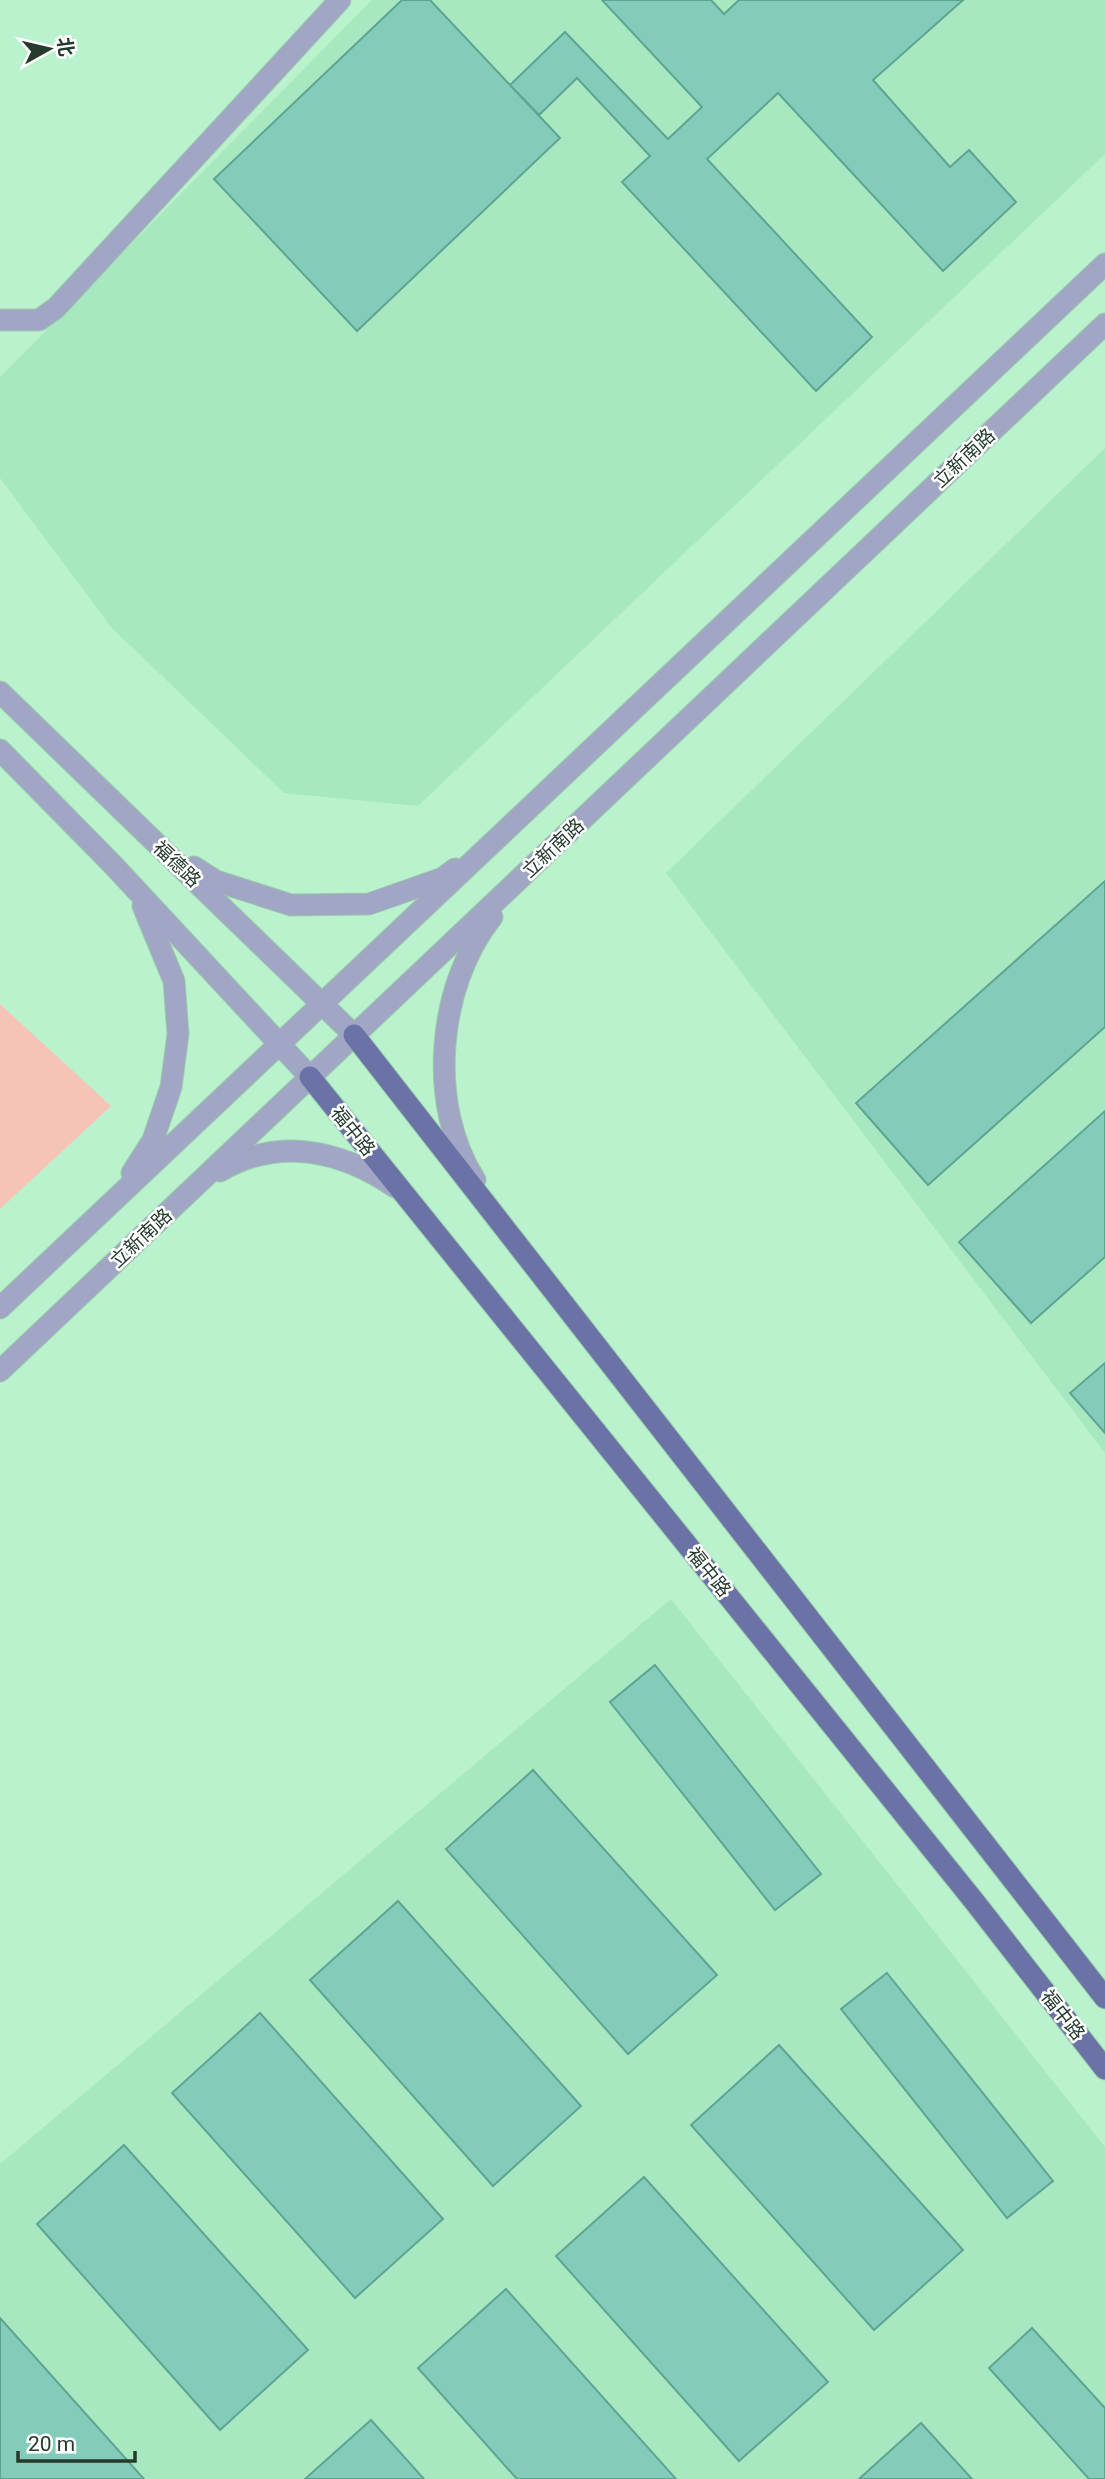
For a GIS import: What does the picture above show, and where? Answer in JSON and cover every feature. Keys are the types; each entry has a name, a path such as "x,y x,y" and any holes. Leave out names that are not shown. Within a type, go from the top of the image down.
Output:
{"main road":[{"path":"354,1035 1105,1998"},
{"name":"福中路","path":"310,1077 974,1901 1105,2069"}],"street":[{"path":"0,320 39,320 56,308 340,0"},
{"path":"0,1308 1105,264"},
{"name":"立新南路","path":"0,1371 1105,324"},
{"name":"福德路","path":"0,692 354,1035"},
{"path":"0,750 135,888 310,1077"},
{"path":"150,838 216,881 291,905 369,904 443,878 512,825"},
{"path":"510,1235 463,1161 443,1086 449,1006 480,932 531,868"},
{"path":"114,1201 153,1140 171,1087 178,1034 174,981 135,888"},
{"path":"197,1184 234,1162 281,1150 334,1156 366,1167 404,1193"}],"shaded area":[{"path":"372,0 1105,0 1105,154 418,806 284,793 111,627 0,478 0,377"},
{"path":"1105,448 1105,1453 666,873"},
{"path":"0,1004 111,1106 0,1209"},
{"path":"671,1599 1105,2147 1105,2479 0,2479 0,2164"}],"building":[{"path":"402,0 430,0 560,138 357,331 214,179"},
{"path":"602,0 711,0 724,14 739,0 963,0 873,80 950,167 969,150 1016,202 943,271 778,93 707,159 872,337 816,391 622,182 650,156 577,78 539,115 510,85 565,32 668,139 702,107"},
{"path":"1105,881 1105,1027 928,1185 856,1103"},
{"path":"1105,1111 1105,1257 1031,1323 959,1242"},
{"path":"1105,1363 1105,1433 1070,1393"},
{"path":"655,1665 821,1874 775,1910 610,1702"},
{"path":"533,1770 717,1975 628,2054 446,1849"},
{"path":"398,1901 581,2106 493,2186 310,1980"},
{"path":"887,1973 1053,2181 1007,2218 841,2009"},
{"path":"260,2013 443,2219 355,2298 172,2093"},
{"path":"779,2045 963,2250 874,2330 691,2125"},
{"path":"124,2145 308,2350 220,2430 37,2224"},
{"path":"644,2177 828,2382 739,2461 556,2256"},
{"path":"506,2289 676,2479 517,2479 418,2368"},
{"path":"0,2318 144,2479 0,2479"},
{"path":"1032,2328 1105,2408 1105,2479 1089,2479 989,2368"},
{"path":"371,2420 424,2479 305,2479"},
{"path":"921,2423 972,2479 859,2479"}]}
